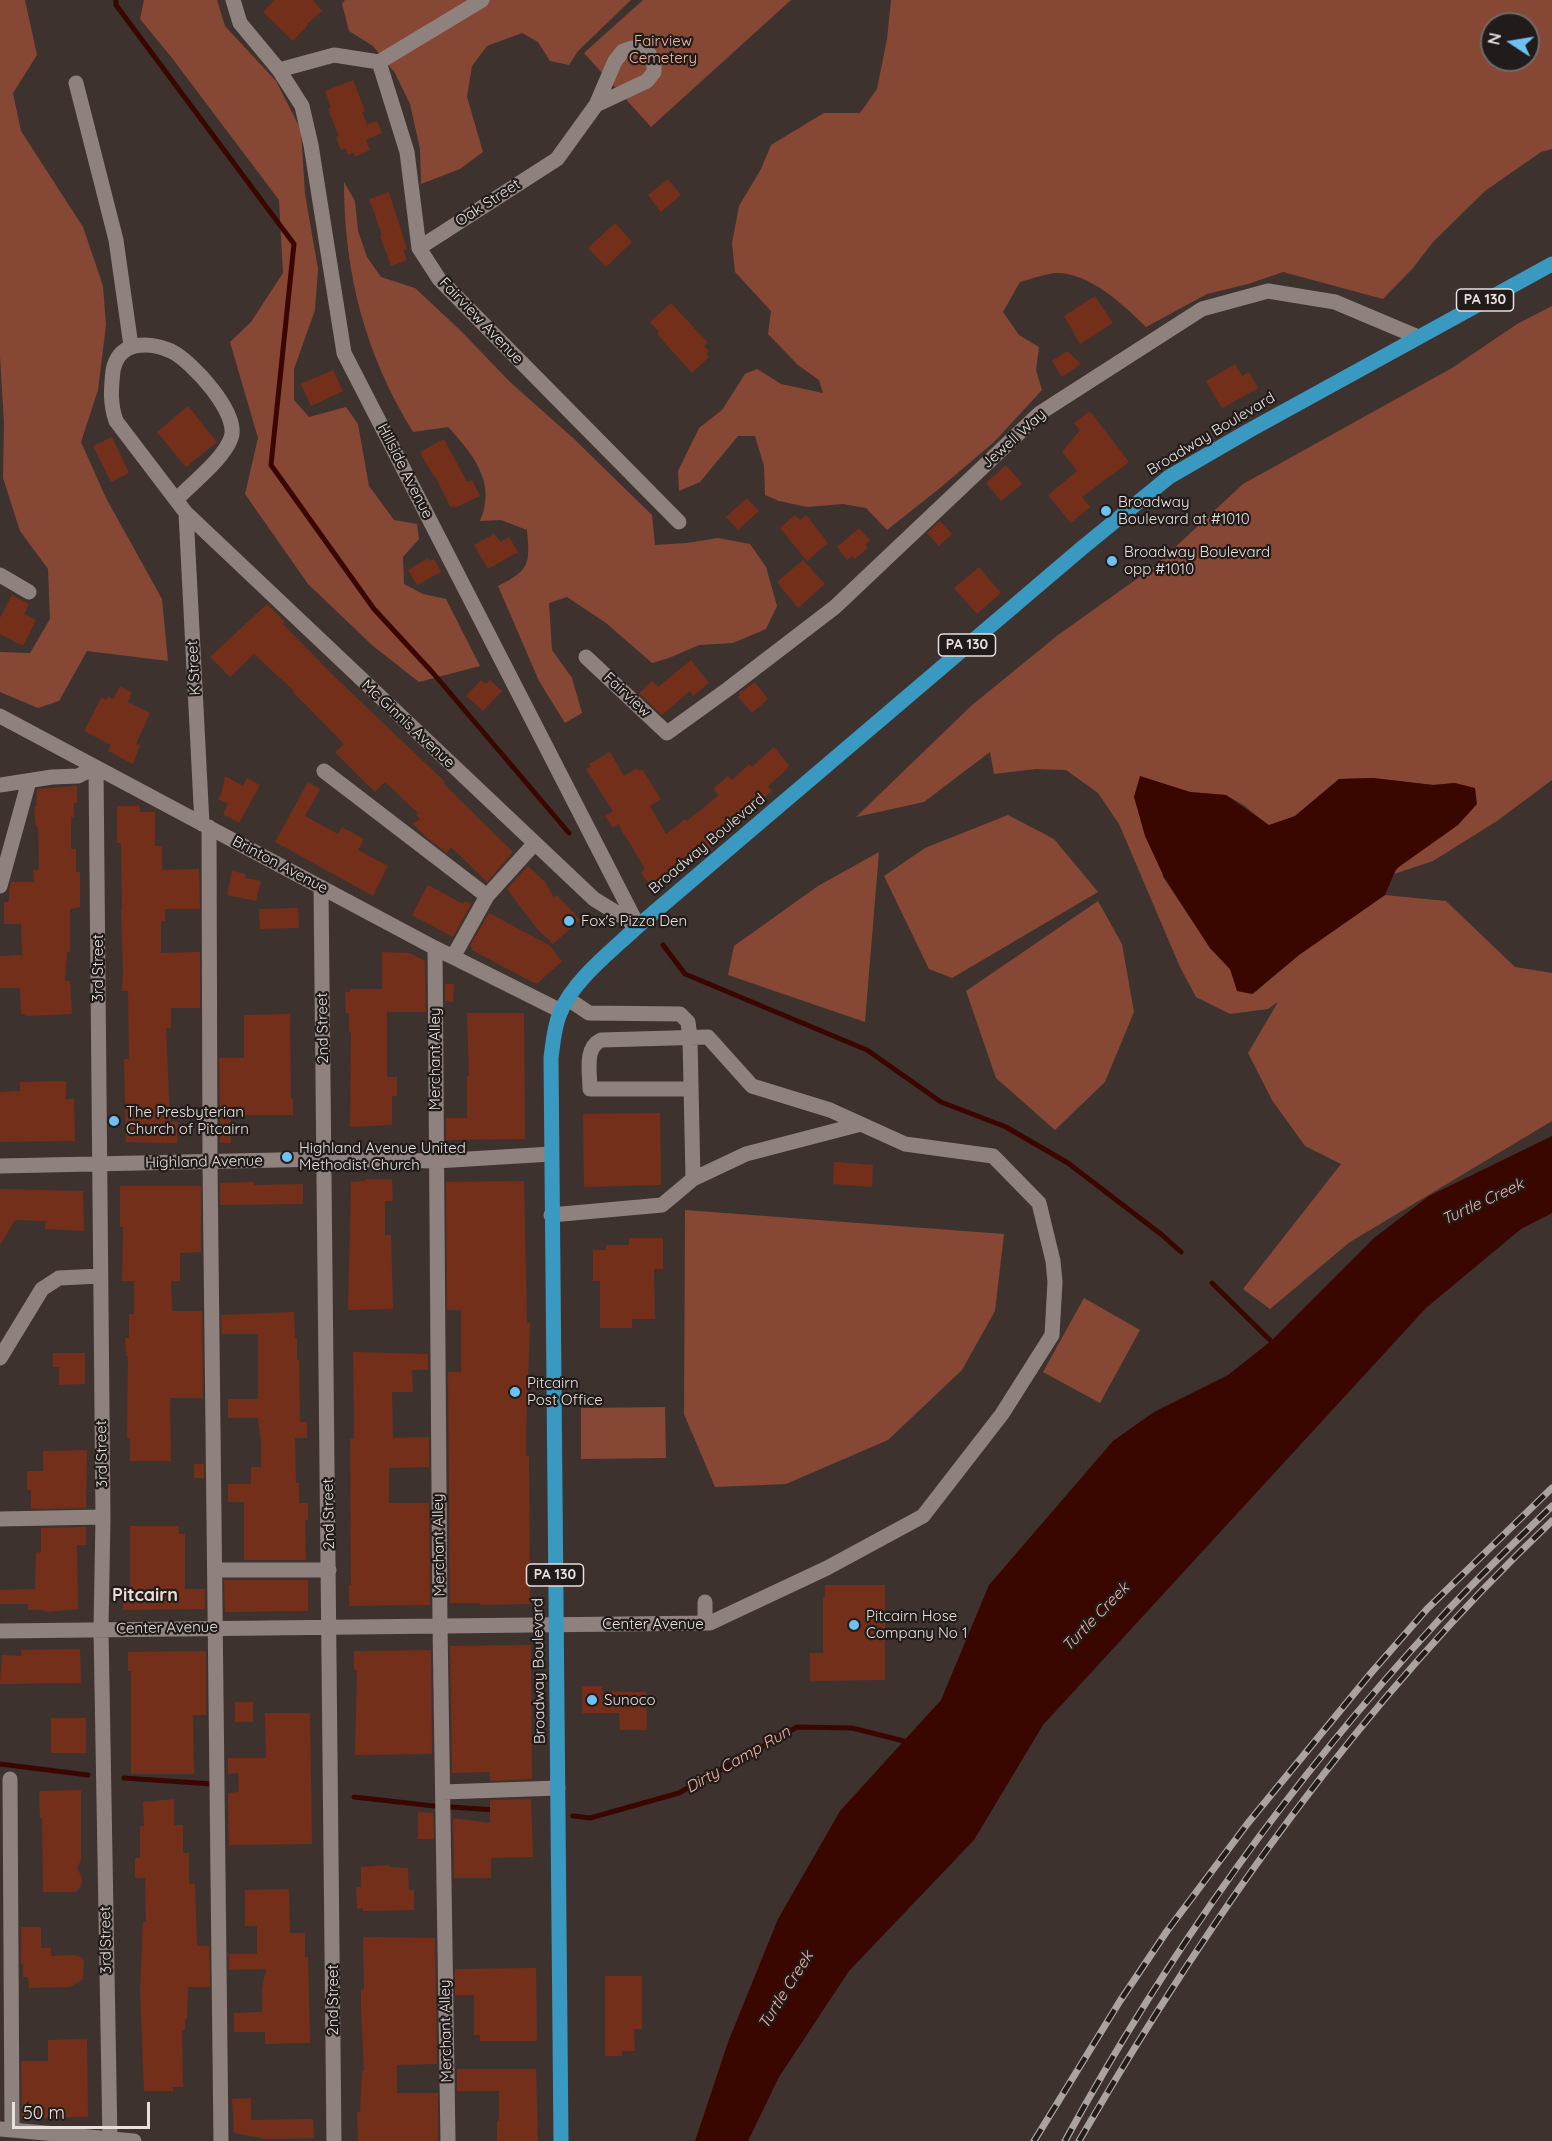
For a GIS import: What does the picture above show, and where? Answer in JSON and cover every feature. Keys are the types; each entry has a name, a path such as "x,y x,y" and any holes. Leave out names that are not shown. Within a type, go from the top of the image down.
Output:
{"main road":[{"name":"Broadway Boulevard","path":"561,2141 551,1058 553,1035 564,1005 584,977 638,926 1082,548 1169,477 1552,264"}],"street":[{"name":"Hillside Avenue","path":"233,0 240,23 279,70 302,106 311,145 344,353 638,926"},
{"path":"279,70 334,55 380,62 482,0"},
{"name":"Fairview Avenue","path":"380,62 407,152 419,248 439,279 679,522"},
{"path":"76,83 116,240 131,346 145,345 171,351 195,368 222,404 231,423 232,436 224,452 176,500"},
{"name":"Oak Street","path":"419,248 557,159 596,105"},
{"name":"Jewell Way","path":"667,733 835,607 1040,413 1202,309 1268,291 1335,302 1418,337"},
{"name":"Mc Ginnis Avenue","path":"131,346 115,361 111,405 116,421 186,513 594,899 638,926"},
{"name":"K Street","path":"186,513 205,826 216,1570 221,2141"},
{"path":"0,575 29,592"},
{"name":"Fairview","path":"586,657 667,733"},
{"name":"Brinton Avenue","path":"0,716 453,957 564,1005 589,1013 680,1014 687,1022 690,1038"},
{"path":"0,785 52,777 78,776 96,767"},
{"name":"3rd Street","path":"96,767 103,1517 101,1629 110,2140"},
{"path":"324,771 487,896"},
{"path":"0,886 29,781"},
{"path":"453,957 487,896 535,843"},
{"name":"2nd Street","path":"321,887 334,2141"},
{"name":"Merchant Alley","path":"435,948 440,1625 448,2141"},
{"path":"691,1089 590,1089 590,1050 594,1043 601,1040 708,1037 752,1086 830,1110 861,1124"},
{"path":"690,1038 693,1179"},
{"path":"551,1215 662,1205 693,1179 746,1154 861,1124"},
{"name":"Center Avenue","path":"0,1631 710,1623 827,1568 923,1516 1002,1414 1052,1335 1055,1282 1053,1261 1039,1203 993,1156 905,1144 861,1124"},
{"name":"Highland Avenue","path":"0,1166 324,1159 436,1161 551,1154"},
{"path":"0,1358 42,1289 59,1278 100,1276"},
{"path":"0,1519 103,1517"},
{"path":"216,1570 329,1570"},
{"path":"705,1602 705,1623"},
{"path":"10,1779 6,2130 134,2141"},
{"path":"443,1792 558,1788"}],"green space":[{"path":"0,0 25,0 37,55 13,93 21,131 83,227 103,286 106,325 98,390 81,442 106,498 162,599 168,661 87,651 59,701 38,708 0,692 0,652 30,653 50,619 48,569 20,531 3,478 4,423 0,356"},
{"path":"144,0 217,0 225,26 276,81 301,130 305,194 318,269 315,310 294,369 294,400 309,417 346,407 358,424 369,486 394,520 417,524 419,539 403,557 404,584 423,594 446,599 480,666 419,682 373,646 308,584 245,494 258,438 230,342 251,322 283,273 279,200 140,19"},
{"path":"345,0 631,0 578,51 569,65 550,61 538,42 522,33 487,46 472,66 467,97 483,152 460,169 421,184 420,149 410,104 395,73 373,46 349,31 342,4"},
{"name":"Fairview Cemetery","path":"643,0 791,0 651,127 584,53"},
{"path":"891,0 1552,0 1552,149 1541,152 1485,191 1433,242 1413,268 1383,299 1283,272 1207,294 1146,327 1117,300 1093,284 1068,274 1043,275 1020,282 1003,312 1019,335 1039,347 1036,370 1042,390 994,442 887,530 866,508 843,504 807,507 779,501 765,495 764,466 755,436 738,436 700,482 679,491 678,471 699,428 722,410 745,374 757,369 781,384 823,393 819,380 798,365 768,334 771,311 735,272 732,243 739,206 761,169 771,145 824,113 860,113 877,89 887,39"},
{"path":"344,182 355,201 358,231 367,257 381,277 415,288 510,382 573,438 652,515 655,545 718,538 750,544 766,567 777,606 766,629 733,643 699,645 652,663 606,623 567,597 549,603 552,650 572,678 582,713 565,723 539,681 498,586 516,575 526,565 527,530 501,520 480,521 485,507 486,494 480,470 474,459 448,427 413,432 396,403 370,343 360,312 348,248"},
{"path":"1552,306 1552,780 1497,821 1433,861 1394,874 1455,783 1433,785 1373,778 1339,779 1295,816 1269,826 1245,806 1226,795 1190,792 1141,777 1163,877 1210,948 1253,994 1299,955 1385,895 1446,901 1515,967 1552,973 1552,1121 1350,1242 1270,1309 1243,1289 1341,1164 1305,1146 1272,1100 1248,1053 1278,1002 1268,1009 1230,1014 1196,997 1180,967 1119,824 1098,793 1066,770 1036,769 994,774 990,752 924,802 856,817 971,706 1058,635 1155,566 1243,484 1452,368 1517,324"},
{"path":"1008,815 1054,839 1098,892 952,978 929,969 884,876 925,848"},
{"path":"879,852 865,1022 728,975 734,946 818,886"},
{"path":"1098,901 1122,944 1134,1012 1105,1082 1055,1130 996,1078 966,991"},
{"path":"685,1210 1004,1234 995,1311 962,1370 888,1440 786,1484 715,1487 684,1414"},
{"path":"1084,1298 1140,1330 1100,1403 1043,1372"},
{"path":"665,1407 666,1458 581,1459 581,1408"}],"water":[{"path":"1140,776 1190,792 1226,795 1269,825 1295,816 1339,779 1373,778 1433,785 1455,783 1475,788 1477,804 1458,825 1396,869 1385,895 1299,955 1252,994 1237,991 1230,969 1210,948 1164,877 1145,836 1134,797"},
{"name":"Turtle Creek","path":"1552,1136 1552,1213 1521,1229 1426,1308 1043,1725 974,1840 849,1971 779,2077 748,2141 695,2141 728,2042 778,1919 840,1811 941,1700 989,1585 1113,1441 1154,1412 1228,1375 1271,1341 1374,1238 1429,1196"}],"building":[{"path":"274,0 313,0 322,11 293,41 263,12"},
{"path":"353,80 365,111 362,112 367,124 361,127 377,121 382,133 366,140 370,150 355,157 354,152 348,155 346,148 341,150 336,137 339,136 328,109 331,108 325,91"},
{"path":"668,179 681,195 661,212 648,195"},
{"path":"389,192 407,249 403,250 407,260 391,266 369,199"},
{"path":"615,223 632,242 606,267 588,248"},
{"path":"1095,296 1113,323 1080,344 1064,316"},
{"path":"671,303 708,343 704,346 709,351 706,354 709,357 692,373 657,334 659,332 650,322"},
{"path":"1067,351 1081,364 1062,377 1052,361"},
{"path":"1235,364 1242,376 1249,372 1258,388 1222,408 1206,381"},
{"path":"333,370 343,391 311,406 301,384"},
{"path":"188,406 217,442 186,467 157,432"},
{"path":"1090,411 1129,462 1082,497 1090,507 1071,523 1048,495 1077,471 1062,452 1080,430 1074,423"},
{"path":"112,437 129,473 111,482 93,446"},
{"path":"444,439 467,482 472,480 480,496 455,508 454,506 451,508 420,452"},
{"path":"1006,465 1022,484 1001,501 986,483"},
{"path":"747,498 759,511 738,530 726,517"},
{"path":"795,515 800,520 806,515 828,543 807,561 780,528"},
{"path":"940,521 952,534 939,546 927,533"},
{"path":"859,528 870,540 865,545 868,548 855,559 852,556 847,560 837,547"},
{"path":"494,534 501,542 509,537 518,552 488,569 474,545"},
{"path":"428,558 430,561 434,559 441,572 417,585 408,570"},
{"path":"803,560 825,584 798,608 777,582"},
{"path":"979,567 1001,593 977,614 954,588"},
{"path":"12,595 29,604 24,614 36,620 23,646 0,634 0,618"},
{"path":"267,604 285,622 283,624 335,677 445,782 444,784 513,852 487,882 451,847 447,853 425,836 413,824 420,819 416,815 418,813 385,782 375,792 335,752 344,744 294,691 254,654 230,677 210,657"},
{"path":"691,660 709,683 693,696 690,691 662,715 639,693 652,681 658,687"},
{"path":"481,680 486,684 490,680 502,691 483,711 466,696"},
{"path":"755,682 768,699 752,713 738,697 739,693"},
{"path":"120,686 132,693 128,702 150,713 136,744 140,745 133,764 108,751 111,745 84,731 101,698 106,700 108,696 113,699"},
{"path":"774,747 789,765 768,786 772,791 710,845 711,848 668,879 667,877 652,887 641,873 645,869 619,824 613,828 605,816 613,811 586,769 591,767 589,764 610,752 624,776 637,768 639,771 642,769 661,799 650,806 666,834 685,819 687,821 718,796 714,788 728,776 732,780 749,764 752,767"},
{"path":"225,776 243,786 247,778 260,785 239,823 223,814 228,804 218,799"},
{"path":"308,782 320,789 305,816 338,834 342,827 364,839 358,850 388,866 373,896 275,842"},
{"path":"77,786 77,803 74,803 74,817 71,817 71,849 76,849 76,872 80,872 80,907 70,909 70,952 67,952 65,981 70,981 72,1014 27,1016 21,1014 20,988 0,988 0,956 22,955 21,924 4,924 4,902 9,902 11,882 34,882 33,870 39,870 38,827 36,827 34,807 36,807 37,789"},
{"path":"117,806 140,806 140,812 155,812 155,846 162,846 162,870 199,869 200,909 165,909 165,921 161,921 161,953 200,952 200,1008 171,1008 171,1028 166,1028 170,1121 178,1122 177,1143 126,1142 124,1059 129,1059 128,991 122,991 121,843 117,843"},
{"path":"528,866 545,882 554,898 557,895 580,920 553,944 537,929 507,889"},
{"path":"232,871 246,874 245,878 261,881 256,901 227,895"},
{"path":"428,885 463,904 465,901 471,904 453,937 412,915"},
{"path":"298,908 299,928 260,929 259,909"},
{"path":"489,913 549,945 562,961 538,983 534,983 472,950 470,946"},
{"path":"382,952 410,953 425,961 426,1012 387,1012 387,1077 397,1077 397,1096 392,1096 392,1125 350,1127 351,1032 349,1032 349,1013 346,1013 345,992 350,992 350,989 382,989"},
{"path":"445,984 454,984 453,1002 445,1001"},
{"path":"467,1013 524,1013 525,1139 446,1140 446,1118 467,1118 467,1076 469,1076"},
{"path":"290,1014 293,1115 220,1115 219,1058 244,1058 244,1015"},
{"path":"66,1081 66,1099 74,1099 75,1141 0,1142 0,1092 20,1091 20,1082"},
{"path":"660,1113 661,1185 584,1187 583,1114"},
{"path":"231,1115 231,1143 220,1143 220,1116"},
{"path":"834,1162 873,1165 872,1187 833,1184"},
{"path":"365,1179 392,1179 393,1201 385,1201 385,1235 391,1235 393,1309 348,1310 351,1182 365,1181"},
{"path":"524,1181 527,1323 530,1323 526,1456 529,1456 530,1604 450,1603 448,1372 461,1372 461,1310 447,1310 446,1182"},
{"path":"254,1182 254,1185 303,1184 303,1204 220,1205 220,1183"},
{"path":"120,1186 201,1186 201,1252 180,1253 180,1281 171,1281 172,1311 202,1311 203,1398 170,1398 171,1461 130,1461 130,1438 127,1438 128,1356 126,1356 125,1338 129,1338 129,1314 134,1314 134,1281 122,1281 123,1227 120,1227"},
{"path":"0,1189 83,1191 84,1231 45,1229 46,1221 15,1220 0,1245"},
{"path":"629,1238 663,1238 663,1269 654,1269 655,1319 632,1319 632,1328 600,1328 600,1281 593,1281 593,1250 606,1250 606,1245 629,1245"},
{"path":"294,1312 297,1360 299,1360 300,1422 307,1422 307,1438 295,1438 299,1503 308,1503 308,1520 305,1520 306,1560 244,1560 244,1502 228,1502 228,1484 251,1484 251,1467 261,1467 261,1443 258,1418 228,1418 228,1399 258,1399 258,1334 222,1334 221,1315"},
{"path":"353,1352 428,1354 428,1370 412,1370 413,1392 392,1392 393,1438 429,1437 429,1467 389,1468 389,1503 429,1503 430,1605 349,1606 349,1585 351,1585 350,1439 354,1439"},
{"path":"53,1353 85,1353 85,1384 59,1385 59,1367 53,1367"},
{"path":"87,1450 86,1508 31,1509 31,1490 27,1490 27,1471 43,1471 43,1451"},
{"path":"194,1464 204,1464 204,1478 194,1478"},
{"path":"130,1526 179,1526 179,1534 185,1534 185,1589 205,1589 205,1609 123,1610 122,1590 130,1590"},
{"path":"86,1527 86,1545 77,1545 78,1609 46,1612 28,1610 28,1604 0,1604 0,1590 35,1589 36,1553 41,1552 41,1528"},
{"path":"224,1580 308,1580 308,1611 225,1612"},
{"name":"Pitcairn Hose Company No 1","path":"825,1585 885,1585 885,1680 810,1681 810,1653 823,1653"},
{"path":"531,1645 532,1779 490,1781 490,1772 452,1773 450,1646"},
{"path":"80,1649 81,1683 0,1684 2,1655 21,1656 21,1650"},
{"path":"431,1650 432,1754 355,1755 357,1670 354,1670 354,1651"},
{"path":"206,1651 206,1715 193,1715 194,1774 131,1774 131,1671 128,1671 128,1652"},
{"path":"582,1686 602,1686 602,1692 646,1692 647,1730 620,1730 619,1713 582,1713"},
{"path":"235,1702 253,1702 253,1722 235,1722"},
{"path":"265,1713 310,1713 312,1844 229,1845 228,1793 239,1792 238,1773 228,1774 228,1758 266,1758"},
{"path":"51,1718 86,1718 86,1753 51,1753"},
{"path":"81,1790 81,1860 77,1868 82,1878 81,1886 76,1892 43,1892 42,1818 40,1818 39,1791"},
{"path":"174,1799 174,1825 183,1825 183,1853 189,1853 189,1884 195,1884 197,1946 209,1946 210,1987 188,1987 187,2018 185,2030 182,2030 183,2087 173,2087 173,2091 144,2091 140,1990 143,1922 146,1922 145,1878 135,1878 135,1858 140,1858 140,1826 144,1826 143,1802"},
{"path":"531,1799 533,1857 491,1858 491,1878 454,1878 453,1818 490,1823 490,1800"},
{"path":"418,1812 433,1813 434,1839 418,1839"},
{"path":"390,1865 389,1867 408,1868 409,1890 414,1890 414,1910 363,1911 363,1908 357,1909 356,1887 361,1887 361,1867"},
{"path":"289,1889 290,1933 305,1933 305,1957 308,1957 310,2043 265,2044 265,2032 234,2032 234,2013 262,2012 262,1989 266,1969 229,1970 229,1954 257,1954 257,1926 245,1926 245,1890"},
{"path":"21,1927 41,1927 41,1948 51,1948 51,1956 81,1957 84,1961 83,1979 70,1987 29,1988 28,1977 23,1977 23,1964 21,1964"},
{"path":"363,1937 435,1938 437,2064 397,2065 397,2093 438,2093 438,2141 358,2141 357,2112 360,2112 362,2071 364,2071 361,2011 361,1989 364,1989"},
{"path":"536,1968 537,2041 480,2041 480,2035 474,2035 474,1995 455,1995 455,1969"},
{"path":"605,1976 642,1976 642,2029 634,2029 635,2051 622,2051 622,2056 605,2056"},
{"path":"87,2039 88,2117 22,2118 21,2061 48,2061 48,2040"},
{"path":"457,2069 536,2069 538,2141 497,2141 499,2091 457,2091"},
{"path":"251,2098 251,2120 313,2119 314,2138 266,2139 234,2133 232,2099"}],"waterway":[{"path":"116,0 116,5 294,244 271,465 374,609 433,673 569,833"},
{"path":"663,945 685,974 867,1050 941,1102 1006,1127 1068,1163 1181,1252"},
{"path":"1212,1283 1275,1345"},
{"name":"Dirty Camp Run","path":"573,1816 590,1818 679,1793 797,1727 852,1728 908,1742"},
{"name":"Dirty Camp Run","path":"0,1764 88,1775"},
{"name":"Dirty Camp Run","path":"124,1778 212,1784"},
{"name":"Dirty Camp Run","path":"354,1797 434,1806"},
{"name":"Dirty Camp Run","path":"450,1807 496,1810"}],"railway":[{"path":"1034,2141 1120,2001 1167,1931 1248,1823 1371,1673 1427,1609 1552,1488"},
{"path":"1065,2141 1146,2003 1235,1870 1283,1805 1384,1681 1437,1622 1479,1577 1552,1506"},
{"path":"1079,2141 1181,1974 1293,1814 1416,1662 1482,1590 1552,1521"}],"place":[{"name":"Broadway Boulevard at #1010","path":"1106,511"},
{"name":"Broadway Boulevard opp #1010","path":"1112,561"},
{"name":"Fox's Pizza Den","path":"569,921"},
{"name":"The Presbyterian Church of Pitcairn","path":"114,1121"},
{"name":"Highland Avenue United Methodist Church","path":"287,1157"},
{"name":"Pitcairn Post Office","path":"515,1392"},
{"name":"Pitcairn Hose Company No 1","path":"854,1625"},
{"name":"Sunoco","path":"592,1700"}],"district":[{"name":"Pitcairn","path":"145,1596"}]}
